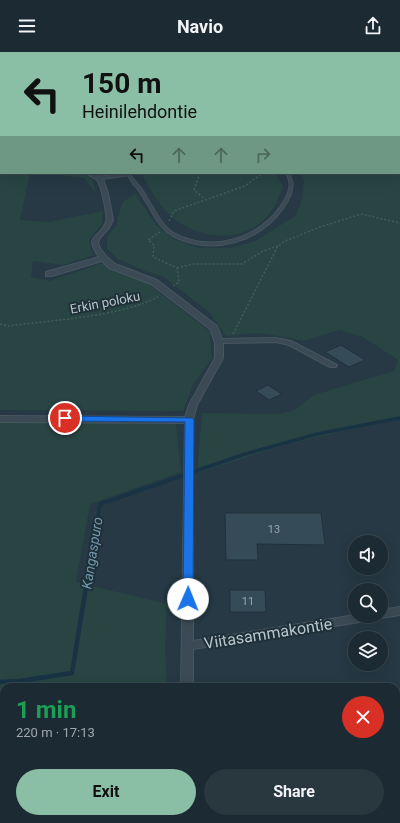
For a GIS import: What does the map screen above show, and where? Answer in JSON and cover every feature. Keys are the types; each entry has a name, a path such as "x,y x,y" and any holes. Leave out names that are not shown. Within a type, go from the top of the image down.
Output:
{"street":[{"path":"101,177 110,220 107,227 97,237 95,243 96,248 103,258 112,266 154,282 167,291 214,328 218,341 219,358 204,381 193,405 189,420 190,474 187,646 188,683"},
{"path":"49,274 103,258"},
{"path":"218,341 276,340 291,343 333,365"},
{"path":"0,419 189,420"},
{"path":"388,613 400,611"},
{"name":"Viitasammakontie","path":"187,646 348,620"}],"lane":[{"path":"101,177 128,174 162,226 176,236 199,242 221,243 249,236 274,217 284,204 291,186 288,174"}],"path":[{"path":"200,174 194,190 205,199"},
{"path":"262,174 245,186 174,211 165,228 148,240 154,245 153,257 177,268 184,265 204,263 243,264 250,261 261,251 278,246"},
{"path":"229,340 278,246 285,240 361,214 400,223"},
{"name":"Erkin poloku","path":"0,324 8,326 103,313 146,303 179,282 177,268"}],"green space":[{"path":"0,174 30,174 20,220 49,222 103,211 102,224 89,240 93,255 64,265 33,261 31,277 49,281 102,263 114,271 147,283 209,331 212,358 193,385 183,411 0,410"},
{"path":"53,174 83,174 93,179 95,192 84,178"},
{"path":"142,174 276,174 283,187 270,214 263,221 251,229 239,234 225,236 198,232 174,219 164,209"},
{"path":"301,174 400,174 400,418 284,445 197,473 202,413 279,414 295,410 314,395 394,371 398,360 363,337 339,330 303,341 256,333 226,336 210,313 164,277 145,271 118,259 107,249 107,237 117,225 118,215 123,202 135,194 156,225 173,239 199,248 229,248 256,241 296,215 302,199 304,181"},
{"path":"64,422 176,424 181,472 90,504 76,582 167,604 165,647 167,683 0,683 0,423"}],"building":[{"path":"341,345 365,360 349,367 325,352"},
{"path":"268,385 282,394 269,400 256,391"},
{"path":"225,513 321,513 325,545 257,544 258,560 226,560"},
{"path":"230,590 265,590 266,612 230,612"}],"waterway":[{"name":"Kangaspuro","path":"91,557 100,504 245,454 317,434 400,418"},
{"name":"Kangaspuro","path":"0,682 20,681 72,673 91,556"}],"route":[{"path":"65,418 189,420 190,474 188,599"}]}
